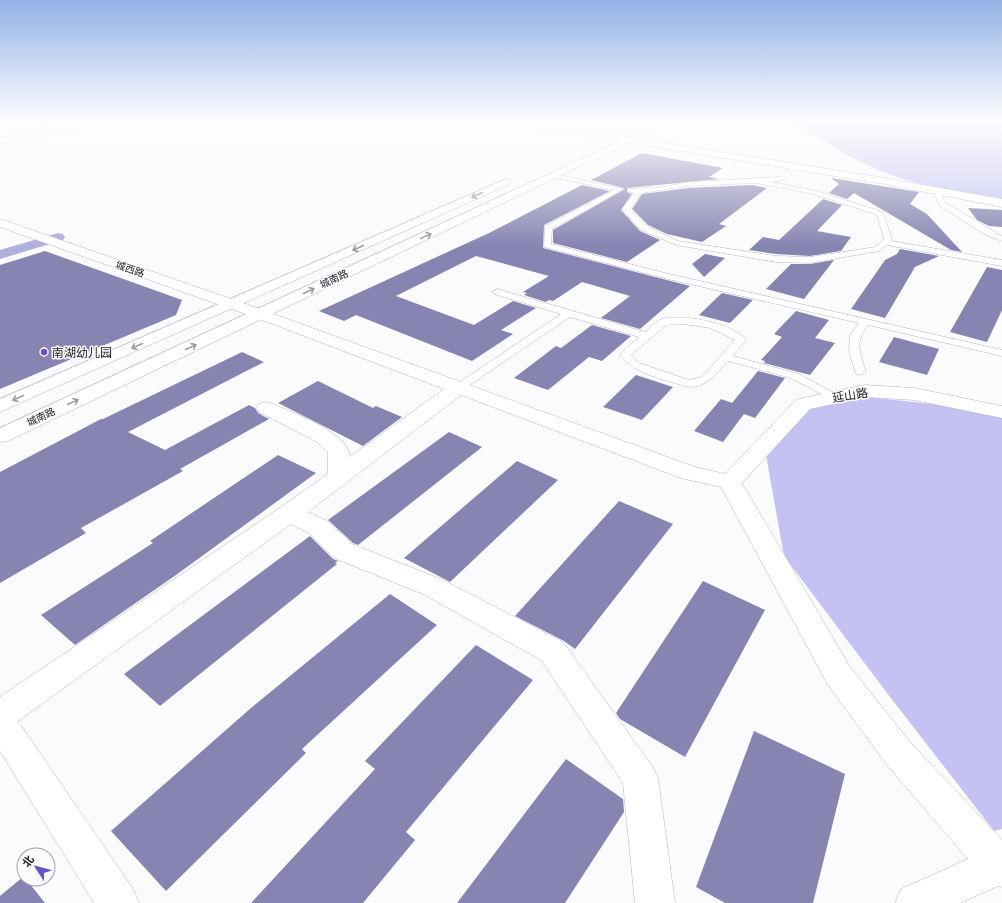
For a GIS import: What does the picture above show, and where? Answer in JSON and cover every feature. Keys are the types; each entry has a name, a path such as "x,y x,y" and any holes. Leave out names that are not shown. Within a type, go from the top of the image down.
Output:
{"street":[{"name":"城南路","path":"0,436 580,164"},
{"path":"779,164 936,190 1002,204"},
{"name":"城南路","path":"0,406 517,176"},
{"name":"城西路","path":"2,225 260,314 689,473 730,482"},
{"path":"0,715 290,513 458,388"},
{"name":"延山路","path":"730,482 803,404 865,391 914,394 1002,412"},
{"path":"266,408 324,437 339,450 339,476"},
{"path":"730,482 839,676 899,754 1000,867 915,903"},
{"path":"290,513 318,527 342,551 433,587 552,650 640,778 655,903"},
{"path":"0,722 107,887 119,903"}],"lane":[{"path":"554,176 639,191 689,184 758,182 782,179 796,167"},
{"path":"639,191 626,209 644,228 676,243 776,259 810,260 879,249 888,239 880,214 815,192 758,182"},
{"path":"621,189 548,228 547,244 668,276 1002,353"},
{"path":"936,190 943,204 988,233 1002,239"},
{"path":"886,242 1002,263"},
{"path":"497,292 646,336"},
{"path":"458,388 569,313"},
{"path":"698,321 730,331 742,340 726,357 706,378 689,384 635,365 625,354 663,322 698,321"},
{"path":"860,372 854,351 854,335 866,322"},
{"path":"726,357 795,376 835,397"}],"shaded area":[{"path":"866,164 1002,164 1002,200 929,186 900,178"},
{"path":"850,395 950,406 1002,417 1002,829 994,831 887,693 784,556 764,444 809,402"}],"building":[{"path":"621,164 702,164 723,168 709,177 719,179 627,188 627,192 632,194 621,210 640,231 660,240 627,262 553,243 553,230 625,189 591,180"},
{"path":"831,178 919,192 910,204 927,214 962,252 951,250 854,193 847,199 829,193 839,184"},
{"path":"582,185 610,191 544,225 543,248 690,286 640,329 601,318 630,296 582,282 553,301 549,300 546,302 524,295 527,293 523,292 549,276 476,256 396,296 474,325 513,301 536,308 501,330 513,334 472,361 356,315 344,321 319,311 489,233"},
{"path":"752,185 767,188 719,224 726,226 702,242 667,234 648,225 632,209 642,194 689,188"},
{"path":"823,199 842,205 817,231 851,237 841,251 810,256 776,254 749,250 763,237 779,240"},
{"path":"968,208 1002,210 1002,227 989,226 977,220"},
{"path":"900,249 939,256 915,267 885,318 851,309 885,260 897,254"},
{"name":"南湖幼儿园","path":"45,251 182,300 176,315 0,389 0,265"},
{"path":"705,254 725,258 704,277 692,264"},
{"path":"834,260 804,299 766,289 791,264 810,264"},
{"path":"987,267 1002,270 1002,310 987,342 950,332"},
{"path":"722,293 753,300 730,323 699,315"},
{"path":"796,311 829,320 815,338 835,343 810,375 764,363 765,361 761,360 782,337 774,334"},
{"path":"592,325 631,336 602,361 589,357 548,390 514,378 556,346 561,348"},
{"path":"894,337 939,349 927,375 879,362"},
{"path":"242,352 264,362 128,432 165,450 249,405 255,408 258,413 269,419 180,469 183,471 81,528 86,533 0,583 0,472 101,419"},
{"path":"758,371 785,378 755,418 744,414 723,442 694,431 721,399 732,403"},
{"path":"636,375 673,387 642,420 603,407"},
{"path":"318,381 373,408 376,406 402,417 363,446 278,403"},
{"path":"449,432 482,447 358,545 353,543 328,520"},
{"path":"278,455 316,473 176,575 75,645 41,615 153,543 150,541"},
{"path":"517,461 558,480 450,582 404,558"},
{"path":"619,501 673,524 575,649 564,641 515,616"},
{"path":"310,536 333,559 338,561 335,563 337,564 160,706 124,674"},
{"path":"703,581 765,610 685,757 620,719 616,713"},
{"path":"390,594 437,625 302,749 306,753 166,891 111,831 251,708"},
{"path":"476,645 533,680 406,832 415,840 363,903 251,903 375,769 365,761"},
{"path":"754,731 845,774 813,903 725,903 696,887"},
{"path":"566,759 623,799 624,812 565,903 457,903"},
{"path":"16,883 16,887 32,887 45,903 0,903 0,896"}],"waterway":[{"path":"0,255 58,237"}],"place":[{"name":"南湖幼儿园","path":"44,352"}]}
